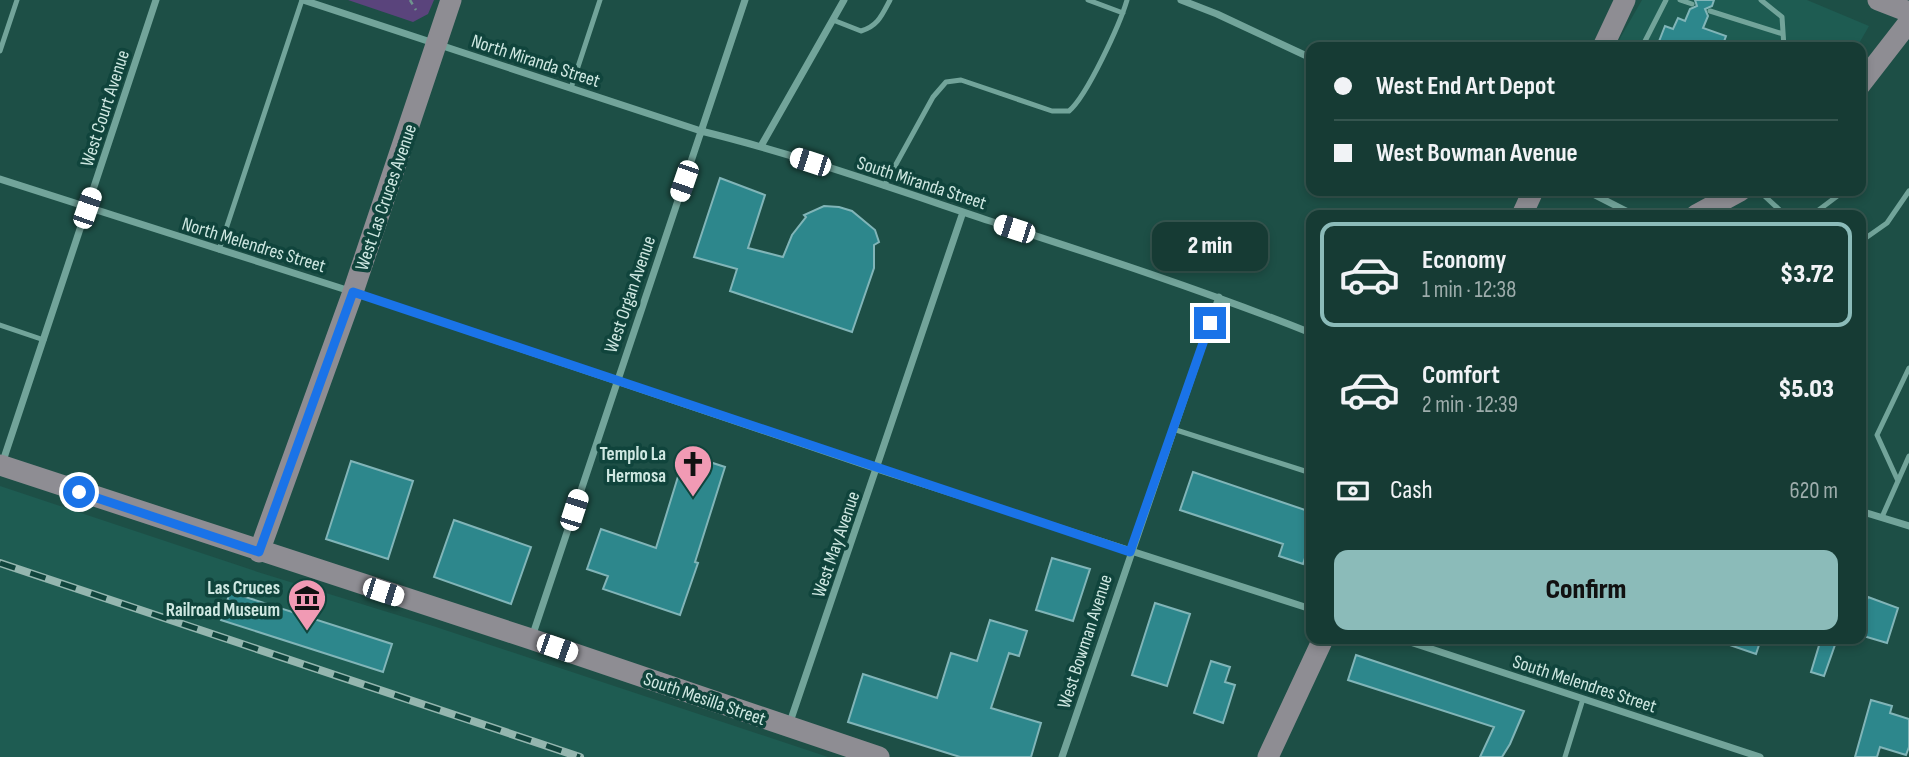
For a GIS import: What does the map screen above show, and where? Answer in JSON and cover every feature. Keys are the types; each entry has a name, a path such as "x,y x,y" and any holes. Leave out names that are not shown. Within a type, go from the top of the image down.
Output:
{"street":[{"name":"West Court Avenue","path":"1,466 156,0"},
{"name":"North Miranda Street","path":"302,0 701,131 761,146"},
{"name":"West Las Cruces Avenue","path":"259,552 353,292 451,0"},
{"name":"West Organ Avenue","path":"531,639 745,0"},
{"path":"761,146 844,0"},
{"path":"1181,0 1306,56"},
{"path":"1604,42 1625,0"},
{"path":"1878,0 1909,12"},
{"path":"1866,77 1909,22"},
{"name":"South Miranda Street","path":"761,146 1219,297 1306,331"},
{"name":"North Melendres Street","path":"0,179 353,292 617,381"},
{"path":"1597,196 1624,210"},
{"path":"1712,210 1732,196"},
{"name":"West May Avenue","path":"788,726 963,212"},
{"name":"West Bowman Avenue","path":"1062,757 1219,297"},
{"path":"617,381 877,469 1306,607"},
{"name":"South Mesilla Street","path":"1,466 531,639 879,757"},
{"path":"1866,513 1909,526"},
{"path":"1268,757 1321,644"},
{"name":"South Melendres Street","path":"1416,644 1760,757"}],"lane":[{"path":"0,51 17,0"},
{"path":"219,250 302,0"},
{"path":"571,88 600,0"},
{"path":"833,20 861,31 869,29 880,20 890,0"},
{"path":"1088,0 1123,13"},
{"path":"884,186 933,97 946,82 961,80 1052,111 1069,111 1079,100 1127,0"},
{"path":"1645,42 1666,0"},
{"path":"1681,0 1692,5"},
{"path":"1761,0 1782,17 1784,42"},
{"path":"1710,11 1783,34"},
{"path":"1866,238 1887,223 1909,191"},
{"path":"1764,196 1780,210"},
{"path":"1819,210 1837,196"},
{"path":"0,325 44,340"},
{"path":"1898,481 1877,435 1909,368"},
{"path":"1173,429 1306,471"},
{"path":"1881,517 1909,456"},
{"path":"1565,757 1583,699"}],"path":[{"path":"410,0 416,10"}],"shaded area":[{"path":"348,0 434,0 428,14 413,22"},
{"path":"1642,0 1807,0 1869,26 1860,42 1618,42"},
{"path":"0,486 261,573 433,626 828,757 0,757"}],"building":[{"path":"1695,0 1714,0 1712,6 1705,9 1708,16 1703,28 1726,36 1724,42 1659,42 1665,26 1673,29 1678,18 1685,21 1690,9 1697,6"},
{"path":"720,178 765,195 748,248 783,257 792,235 806,217 804,215 824,206 852,211 875,230 879,242 874,245 874,268 852,332 730,291 737,269 694,257"},
{"path":"685,454 725,467 680,615 603,589 608,576 587,569 601,529 656,548"},
{"path":"351,461 413,481 388,559 326,539"},
{"path":"1193,472 1306,510 1306,555 1303,564 1279,556 1283,544 1180,510"},
{"path":"454,520 531,547 511,604 434,577"},
{"path":"1052,558 1090,569 1073,621 1036,610"},
{"name":"Las Cruces Railroad Museum","path":"230,592 392,644 383,672 221,620"},
{"path":"1868,597 1898,608 1887,643 1866,637"},
{"path":"1155,603 1190,614 1167,686 1132,675"},
{"path":"990,620 1027,631 1019,656 1009,653 991,708 1041,723 1031,757 960,757 848,722 863,674 937,698 951,653 977,661"},
{"path":"1727,644 1759,644 1756,654"},
{"path":"1819,644 1835,644 1824,676 1811,672"},
{"path":"1356,655 1524,711 1502,757 1480,757 1494,727 1348,680"},
{"path":"1211,661 1230,667 1225,682 1235,685 1223,723 1194,713"},
{"path":"1871,700 1892,706 1890,713 1909,719 1909,747 1906,755 1880,747 1877,757 1855,757"}],"railway":[{"path":"0,563 580,757"}],"place":[{"name":"Templo La Hermosa","path":"693,498"},
{"name":"Las Cruces Railroad Museum","path":"307,632"}],"route":[{"path":"79,492 259,552 353,292 1130,552 1210,323"}]}
